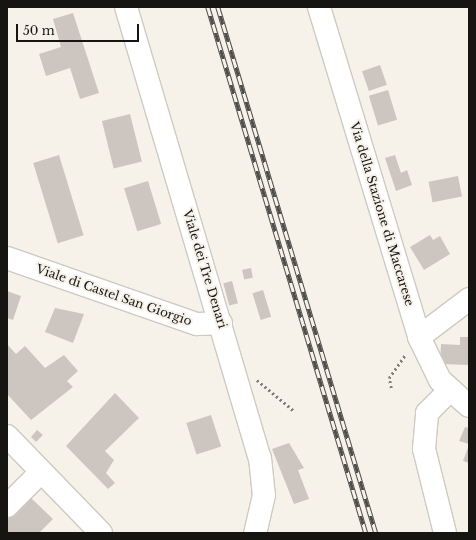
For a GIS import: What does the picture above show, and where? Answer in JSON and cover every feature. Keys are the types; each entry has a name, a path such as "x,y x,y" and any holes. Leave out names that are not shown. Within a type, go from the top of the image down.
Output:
{"street":[{"name":"Viale dei Tre Denari","path":"126,7 221,324 264,476 264,501 255,533"},
{"name":"Via della Stazione di Maccarese","path":"319,7 419,337 449,391 469,406"},
{"name":"Viale di Castel San Giorgio","path":"7,258 192,322 221,324"},
{"path":"419,337 469,299"},
{"path":"445,533 424,449 427,413 449,391"},
{"path":"7,436 101,533"},
{"path":"7,506 42,472"}],"path":[{"path":"391,388 389,378 419,337"},
{"path":"257,379 293,410"}],"building":[{"path":"73,13 99,93 80,99 70,68 46,76 39,54 61,47 53,19"},
{"path":"380,65 387,85 369,91 362,71"},
{"path":"388,90 397,120 378,125 369,96"},
{"path":"130,114 142,162 114,169 102,121"},
{"path":"59,155 84,235 58,243 33,163"},
{"path":"395,155 401,173 407,170 412,185 396,191 385,158"},
{"path":"458,176 462,197 433,202 429,182"},
{"path":"148,181 161,224 137,231 124,188"},
{"path":"430,235 433,240 440,236 450,254 424,270 410,247"},
{"path":"251,268 253,278 244,280 242,270"},
{"path":"232,281 238,303 229,306 223,283"},
{"path":"263,290 271,317 261,320 252,293"},
{"path":"7,291 21,296 13,320 7,318"},
{"path":"55,308 84,314 73,343 45,332"},
{"path":"460,337 469,337 469,365 440,364 441,344 460,345"},
{"path":"7,344 16,354 25,346 45,368 64,355 78,371 67,381 73,387 31,420 7,394"},
{"path":"115,393 139,418 105,451 114,460 106,473 115,483 108,489 66,446"},
{"path":"211,415 221,446 196,454 186,423"},
{"path":"465,427 469,428 469,444 459,441"},
{"path":"37,430 43,435 36,442 31,437"},
{"path":"289,443 304,468 298,470 309,499 294,504 272,449"},
{"path":"469,445 469,463 463,461"},
{"path":"30,497 53,519 39,533 7,533 7,520"}],"railway":[{"path":"208,7 366,533"},
{"path":"218,7 376,533"}]}
